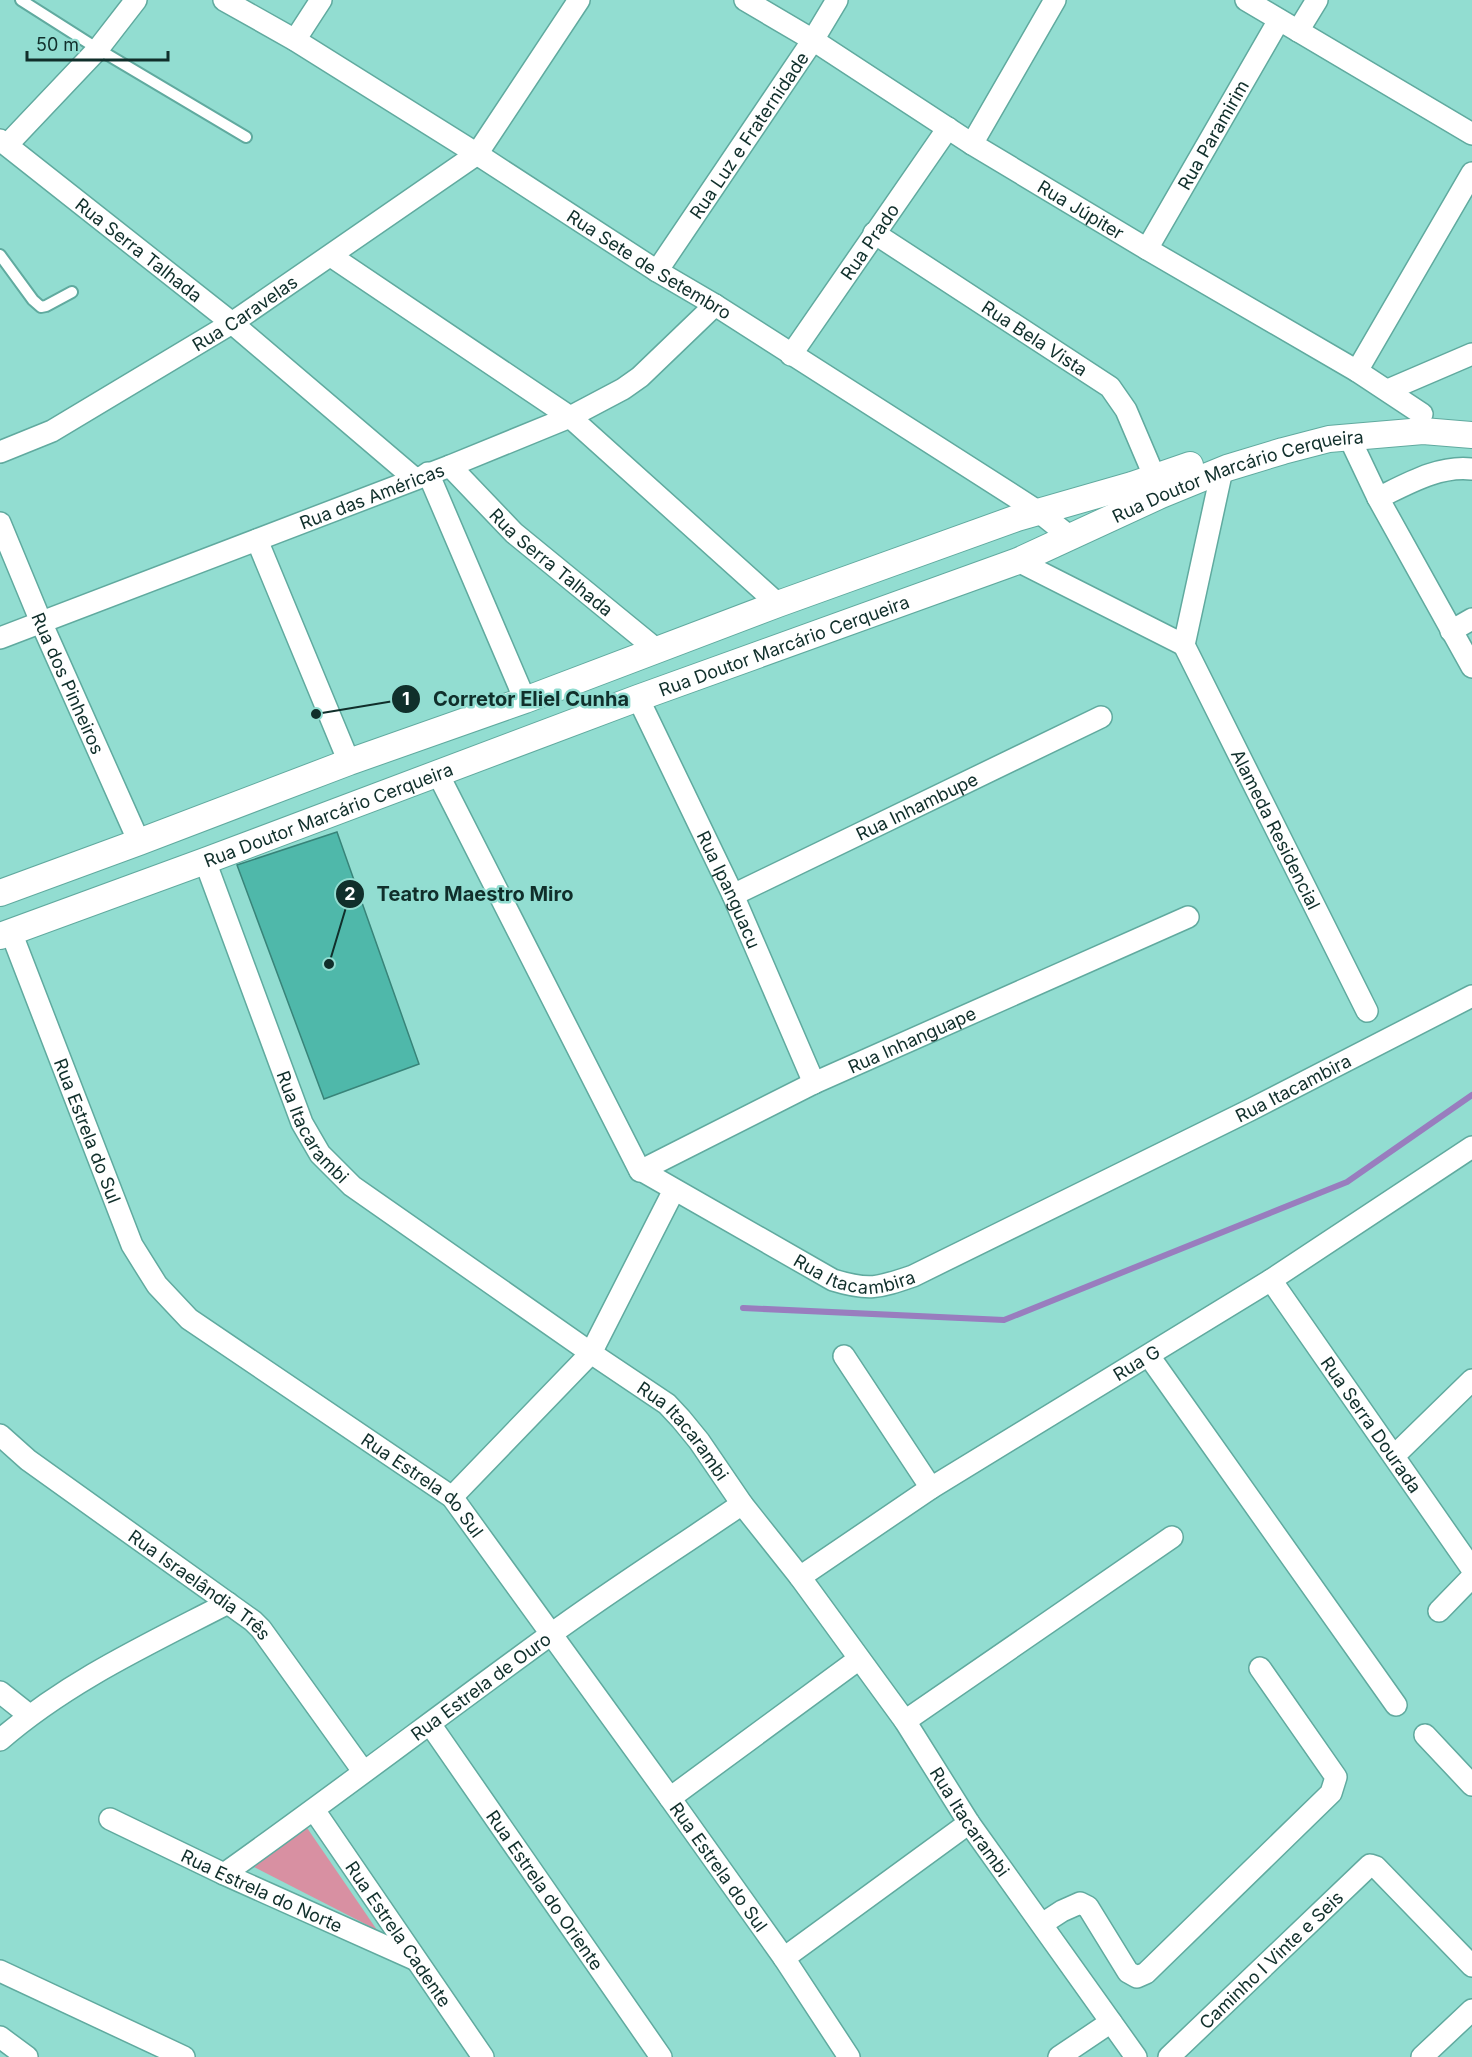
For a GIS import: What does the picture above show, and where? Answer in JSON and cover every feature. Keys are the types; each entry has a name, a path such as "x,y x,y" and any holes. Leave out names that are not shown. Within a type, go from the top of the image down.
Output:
{"street":[{"path":"6,151 98,49 136,0"},
{"name":"Rua Sete de Setembro","path":"224,0 295,40 477,154 657,271 715,304 791,355 1040,512 1069,536"},
{"path":"295,40 321,0"},
{"path":"477,154 579,0"},
{"name":"Rua Júpiter","path":"745,0 813,40 972,144 1357,371 1422,414"},
{"name":"Rua Luz e Fraternidade","path":"657,271 813,40 837,0"},
{"path":"972,144 1055,0"},
{"path":"1246,0 1471,130"},
{"path":"1298,32 1317,0"},
{"name":"Rua Paramirim","path":"1147,249 1279,20"},
{"name":"Rua Prado","path":"791,355 948,128"},
{"name":"Rua Serra Talhada","path":"6,151 232,323 421,475"},
{"name":"Rua Caravelas","path":"0,452 52,431 232,323 477,154"},
{"path":"1357,371 1472,173"},
{"name":"Rua Bela Vista","path":"874,233 1110,387 1126,410 1155,478"},
{"path":"331,256 570,417 778,604"},
{"name":"Rua das Américas","path":"0,638 421,475 450,466 570,417 623,389 640,377 715,304"},
{"path":"1388,390 1472,354"},
{"name":"Rua Doutor Marcário Cerqueira","path":"0,893 349,762 1017,518 1155,478 1221,454 1281,436 1328,426 1422,414 1472,419"},
{"name":"Rua Doutor Marcário Cerqueira","path":"5,934 206,861 638,698 1018,561 1069,536 1222,470 1329,439 1423,431 1472,435"},
{"path":"1349,437 1378,498 1472,667"},
{"name":"Rua Serra Talhada","path":"450,466 514,533 657,650"},
{"path":"1378,498 1427,475 1462,467 1472,469"},
{"path":"1018,561 1184,645 1222,470"},
{"path":"421,475 525,699"},
{"name":"Rua dos Pinheiros","path":"0,523 40,622 139,842"},
{"path":"257,540 349,762"},
{"path":"1451,631 1472,619"},
{"name":"Alameda Residencial","path":"1184,645 1367,1011"},
{"name":"Rua Ipanguacu","path":"638,698 733,896 814,1083"},
{"name":"Rua Inhambupe","path":"733,896 1101,717"},
{"path":"382,751 381,773 391,791"},
{"path":"324,772 339,778 345,788 346,798 340,810"},
{"path":"438,774 640,1171"},
{"name":"Rua Itacarambi","path":"206,861 302,1123 320,1154 352,1186 667,1404 699,1441 742,1504 800,1577 905,1721 969,1824 1136,2057"},
{"name":"Rua Inhanguape","path":"640,1171 814,1083 1188,917"},
{"name":"Rua Estrela do Sul","path":"5,934 132,1245 157,1285 189,1319 452,1497 784,1958 849,2057"},
{"name":"Rua Itacambira","path":"640,1171 833,1280 855,1286 880,1287 913,1276 1219,1126 1472,996"},
{"name":"Rua G","path":"800,1577 931,1488 1271,1280 1472,1147"},
{"path":"452,1497 591,1353 675,1190"},
{"name":"Rua Serra Dourada","path":"1271,1280 1472,1569"},
{"path":"844,1356 931,1488"},
{"path":"1149,1356 1395,1705"},
{"path":"1394,1456 1472,1380"},
{"name":"Rua Israelândia Três","path":"0,1435 27,1460 261,1629 363,1771"},
{"name":"Rua Estrela de Ouro","path":"224,1874 552,1634 742,1504"},
{"path":"905,1721 1172,1538"},
{"path":"1438,1611 1472,1577"},
{"path":"0,1740 29,1715 69,1688 228,1603"},
{"path":"670,1798 859,1659"},
{"path":"1042,1924 1080,1903 1088,1906 1128,1972 1137,1977 1146,1973 1331,1793 1336,1777 1260,1668"},
{"path":"0,1692 29,1715"},
{"name":"Rua Estrela do Oriente","path":"430,1725 662,2057"},
{"path":"1425,1735 1472,1785"},
{"name":"Rua Estrela Cadente","path":"314,1810 483,2057"},
{"name":"Rua Estrela do Norte","path":"110,1819 224,1874 414,1959"},
{"path":"784,1958 969,1824"},
{"name":"Caminho I Vinte e Seis","path":"1169,2057 1368,1867 1373,1865 1472,1966"},
{"path":"0,1971 184,2057"},
{"path":"1422,2057 1472,2010"},
{"path":"1059,2057 1111,2022"}],"lane":[{"path":"21,0 98,49 246,137"},
{"path":"0,255 33,300 41,307 72,292"}],"shaded area":[{"path":"303,1822 377,1930 248,1864"}],"building":[{"path":"337,832 419,1064 324,1099 237,865"}],"waterway":[{"path":"743,1308 1004,1320 1347,1182 1472,1095"}],"place":[{"name":"Corretor Eliel Cunha","path":"316,714"},
{"name":"Teatro Maestro Miro","path":"329,964"}]}
